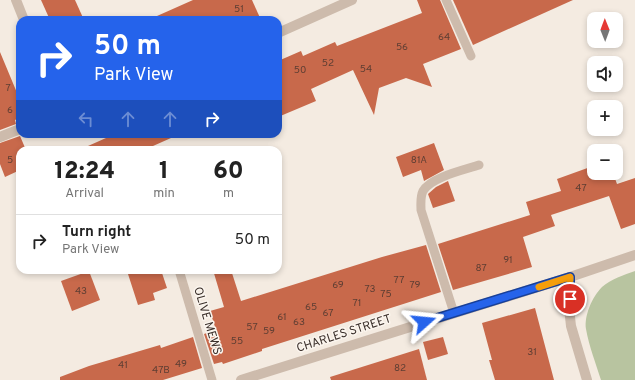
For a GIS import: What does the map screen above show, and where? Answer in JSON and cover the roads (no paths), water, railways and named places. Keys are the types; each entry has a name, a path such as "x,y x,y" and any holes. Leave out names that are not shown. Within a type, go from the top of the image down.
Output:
{"street":[{"path":"16,0 22,16"},
{"path":"282,31 352,0"},
{"path":"0,136 16,130"},
{"name":"CHARLES STREET","path":"241,380 570,277 635,255"},
{"path":"570,277 570,308 572,326 587,380"}],"lane":[{"path":"446,0 471,56"},
{"path":"454,313 421,210 420,199 423,190 437,179 479,165"},
{"name":"OLIVE MEWS","path":"180,274 212,380"}]}
